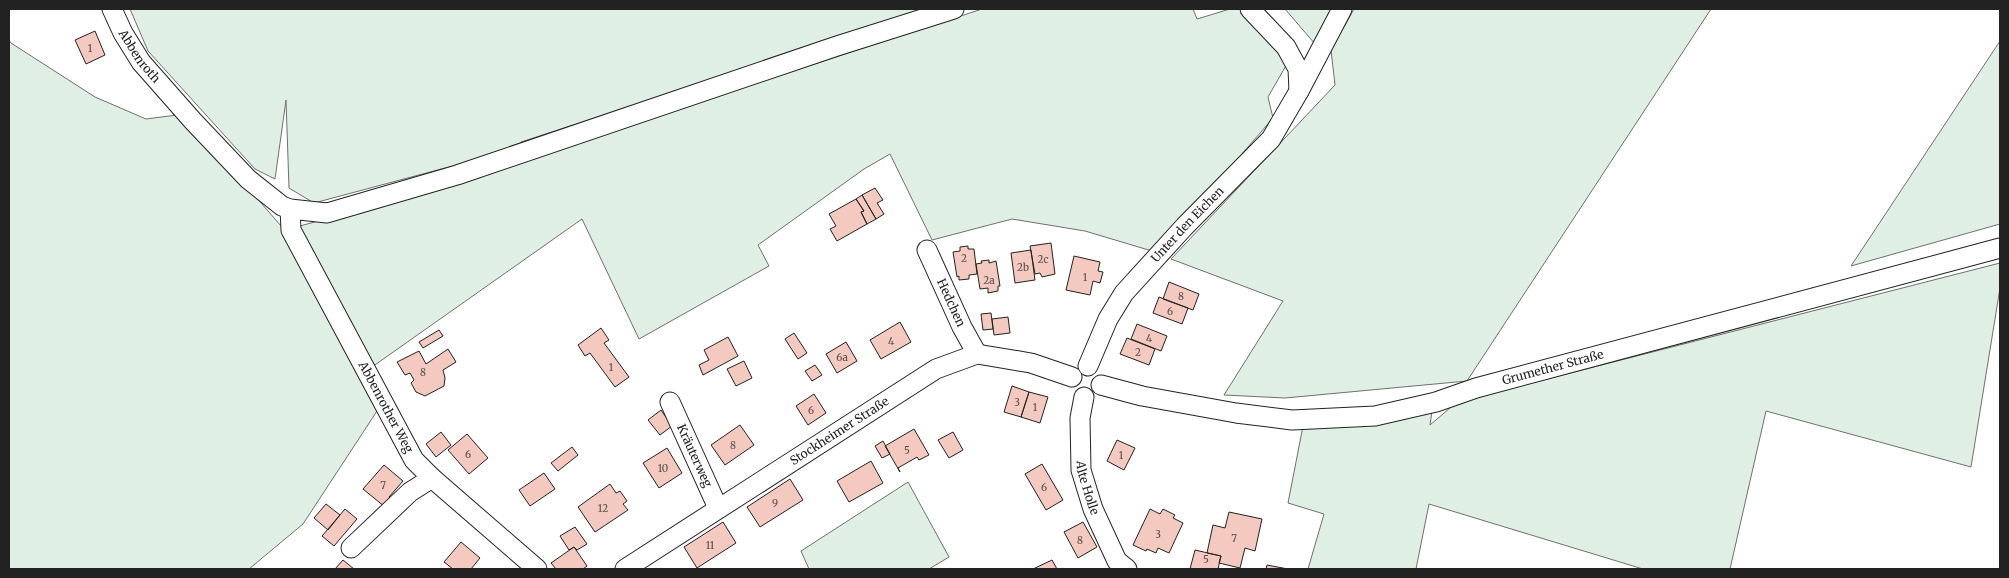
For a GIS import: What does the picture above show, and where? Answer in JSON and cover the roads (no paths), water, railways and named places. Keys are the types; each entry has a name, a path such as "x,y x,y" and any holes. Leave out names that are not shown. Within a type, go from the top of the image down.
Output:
{"street":[{"name":"Abbenroth","path":"112,9 123,33 141,62 173,100 248,179 282,206 290,209"},
{"path":"290,209 326,213 457,175 837,46 954,9"},
{"path":"1250,9 1286,47 1298,69 1300,91"},
{"name":"Unter den Eichen","path":"1088,366 1108,319 1124,293 1185,226 1271,139 1300,91 1342,9"},
{"name":"Abbenrother Weg","path":"290,209 291,230 414,460 432,478 537,569"},
{"name":"Grumether Straße","path":"1101,385 1142,396 1236,413 1292,420 1375,416 1436,402 1476,388 2000,248"},
{"name":"Hedchen","path":"927,250 962,327 978,354"},
{"name":"Stockheimer Straße","path":"625,569 936,369 978,354 1030,363 1072,377"},
{"path":"1088,366 1101,376 1101,385 1093,395 1084,397 1074,391 1072,377 1077,369 1088,366"},
{"name":"Alte Holle","path":"1084,397 1080,418 1081,470 1093,508 1118,566"},
{"name":"Kräuterweg","path":"670,402 718,508"},
{"path":"351,548 410,492 432,478"}]}
